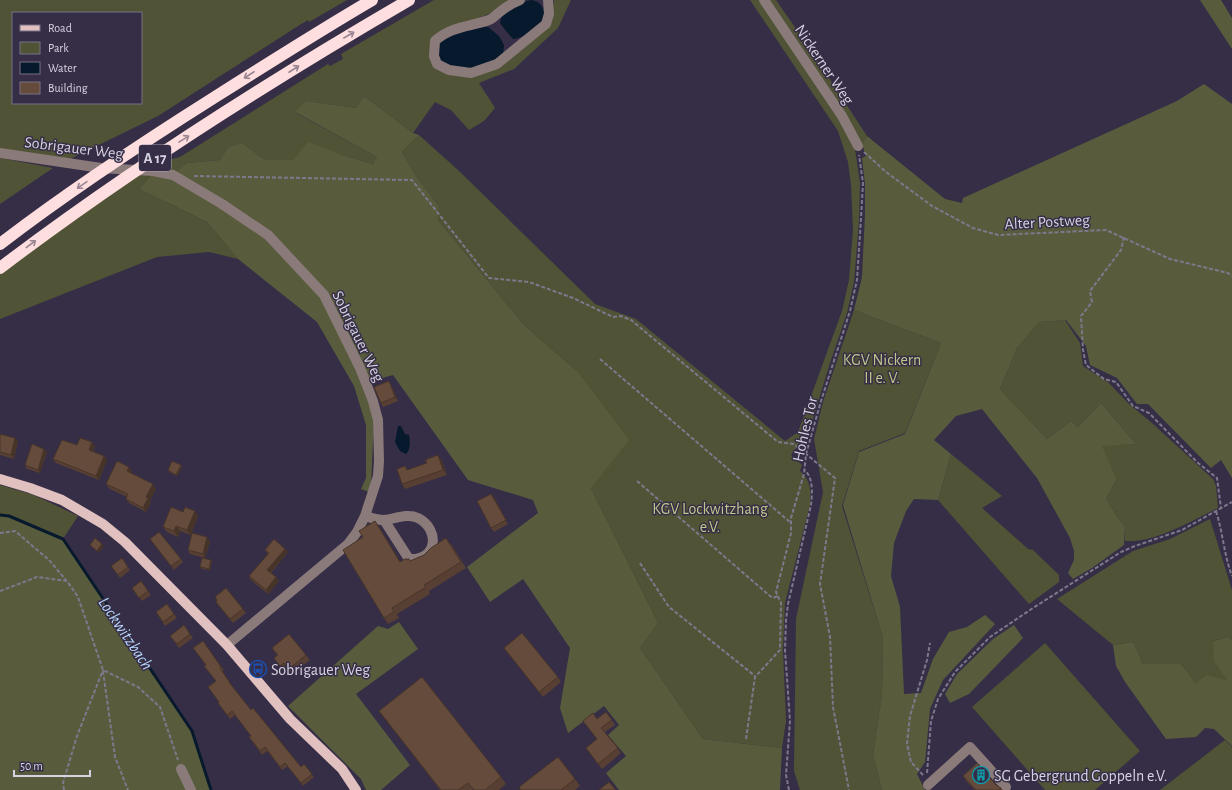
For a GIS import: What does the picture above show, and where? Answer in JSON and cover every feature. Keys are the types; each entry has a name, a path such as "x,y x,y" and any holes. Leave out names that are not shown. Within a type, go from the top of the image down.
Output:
{"highway":[{"name":"A 17","path":"0,244 30,221 162,131 305,39 372,0"},
{"name":"A 17","path":"0,268 37,240 170,147 315,55 409,0"}],"main road":[{"path":"0,480 30,488 62,500 103,524 125,542 227,645 290,719 342,769 356,790"}],"street":[{"path":"520,0 496,15 491,20 471,24 443,34 435,41 434,56 437,64 449,70 471,73 497,64 546,24 549,14 548,0"},
{"name":"Nickerner Weg","path":"764,0 842,116 858,146"},
{"name":"Sobrigauer Weg","path":"0,153 101,168 153,171 173,176 222,204 268,234 324,295 360,368 373,401 378,420 378,476 365,516 357,532 348,544 227,645"},
{"path":"365,516 376,520 409,516 417,518 426,524 431,533 433,541 432,548 418,560 409,559 384,520"},
{"path":"929,785 970,747 1006,787"},
{"path":"181,769 191,790"}],"path":[{"name":"Alter Postweg","path":"858,146 886,172 932,206 973,228 998,235 1106,230 1170,259 1228,273 1232,276"},
{"name":"Hohles Tor","path":"789,790 786,775 790,721 785,650 788,604 811,505 812,492 809,476 804,470 806,454 821,401 850,311 857,280 862,218 862,183 858,146"},
{"path":"173,176 412,180 489,278 529,282 573,298 613,317 621,316 631,320 778,442 794,444 835,478 820,584 830,638 833,707 849,790"},
{"path":"1124,237 1120,250 1090,291 1092,302 1081,316 1084,337 1083,350 1086,365 1104,379 1116,382 1133,406 1149,413 1197,462 1217,478 1221,509"},
{"path":"600,359 791,523"},
{"path":"746,739 755,677 780,650 781,603 776,592 791,533 794,507 804,470"},
{"path":"636,481 772,598 778,596"},
{"path":"929,785 932,721 938,699 955,672 990,637 1121,552 1182,530 1232,502"},
{"path":"1216,511 1222,528 1226,559 1232,576"},
{"path":"0,533 15,531 49,560 78,596 103,670 115,757 128,790"},
{"path":"640,563 669,607 755,677"},
{"path":"0,591 37,577 67,581"},
{"path":"929,785 911,762 907,744 910,716 927,660 930,643"},
{"path":"780,650 785,650"},
{"path":"103,670 138,687 160,707 181,769"},
{"path":"64,790 64,783 77,736 103,670"}],"green space":[{"path":"0,0 347,0 309,22 308,20 298,26 158,116 68,160 0,150"},
{"path":"434,0 513,0 491,13 472,21 499,68 527,46 551,18 554,0 571,0 558,28 514,69 479,83 495,108 484,121 469,130 451,110 435,102 413,133 364,96 356,108 306,101 296,113 377,157 373,164 342,155 293,160 265,160 242,143 228,147 220,160 187,163 177,172 147,166 180,157 328,64 330,66 343,59 341,54"},
{"name":"KGV Lockwitzhang e.V.","path":"750,0 760,0 841,121 855,149 860,183 859,220 854,282 847,313 808,435 791,455 802,465 800,471 804,474 810,486 810,505 785,603 783,650 786,721 782,748 703,739 640,648 658,623 591,488 577,371 524,325 438,220 438,205 414,173 402,152 419,135 458,170 595,304 636,319 785,441 798,432 842,311 849,280 853,230 851,185 848,162 838,131"},
{"path":"769,0 776,0 867,136 862,144 805,52"},
{"path":"1200,0 1221,0 1232,18 1232,49"},
{"path":"1204,84 1232,104 1232,478 1221,460 1211,468 1148,404 1137,404 1117,378 1090,365 1086,346 1066,320 1039,322 1017,348 1000,389 1047,439 1071,421 1078,427 1101,403 1136,444 1102,446 1117,479 1106,499 1125,527 1124,545 1092,568 1073,579 1068,573 1074,560 1074,551 1070,538 1037,478 982,409 956,416 934,440 951,454 938,500 914,499 906,511 894,543 891,576 900,607 904,694 921,693 933,659 949,632 967,627 985,615 995,624 943,680 930,709 925,762 917,774 925,790 882,790 873,755 882,694 883,638 843,505 859,452 905,434 941,343 854,310 862,277 865,215 865,184 862,158 866,156 862,144 867,136 945,199 962,203 963,198 1177,101"},
{"path":"364,96 413,133 419,135 402,152 414,173 438,205 438,220 524,325 577,371 629,440 591,488 658,623 640,648 703,739 782,748 780,790 619,790 606,773 626,756 608,735 619,725 604,706 568,733 560,708 570,648 523,579 490,602 467,567 538,513 533,500 468,480 393,375 364,383 374,418 371,486 369,492 361,489 366,478 366,425 354,386 317,322 238,259 207,222 139,189 152,174 170,177 187,163 220,160 228,147 242,143 265,160 293,160 308,142 342,155 373,164 377,157 295,112 306,101 356,108"},
{"path":"0,158 6,159 53,168 0,204"},
{"path":"135,172 152,174 139,189 207,222 238,259 209,252 157,257 0,319 0,264"},
{"name":"KGV Nickern II e. V.","path":"854,310 941,343 905,433 859,451 842,506 883,638 882,694 873,755 882,790 800,790 794,771 796,619 823,492 814,439 823,402"},
{"path":"1065,320 1080,343 1083,366 1108,382 1128,403 1213,479 1216,486 1218,508 1185,525 1160,535 1137,541 1125,541 1125,527 1106,499 1117,479 1101,445 1136,444 1101,403 1078,427 1071,421 1047,439 1000,389 1017,348 1039,322"},
{"path":"951,454 1002,496 982,508 1028,549 1033,550 1059,575 1059,582 1029,604 938,500"},
{"path":"0,485 34,495 78,516 63,539 9,516 0,515"},
{"path":"0,515 9,516 63,539 192,731 211,790 0,790"},
{"path":"1210,519 1232,590 1232,640 1229,637 1213,641 1229,682 1196,683 1181,664 1143,664 1133,642 1113,645 1057,599 1133,551 1170,539"},
{"path":"399,622 418,649 356,694 410,765 381,790 366,790 361,779 288,706 378,626 388,629"},
{"path":"1014,625 1023,638 969,694 950,703 945,694 957,674 993,639"},
{"path":"1229,637 1232,640 1232,746 1214,729 1205,728 1196,737 1166,739 1125,682 1116,666 1113,645 1133,642 1143,664 1181,664 1196,683 1207,675 1228,681 1214,661 1213,641"},
{"path":"1045,643 1140,751 1095,790 1045,790 972,707"},
{"path":"1225,740 1232,747 1232,790 1160,790"}],"water":[{"path":"531,0 540,3 545,17 527,34 513,39 500,23 502,15 524,2"},
{"path":"474,27 488,27 499,36 504,45 503,56 496,62 470,70 444,64 437,56 438,43 444,36"},
{"path":"398,426 401,426 405,434 409,435 410,443 406,454 400,451 395,442"}],"building":[{"path":"389,381 395,397 381,403 374,387"},
{"path":"0,434 15,438 11,455 0,452"},
{"path":"80,438 92,442 89,450 104,456 96,476 53,459 62,440 77,445"},
{"path":"32,444 44,449 38,470 25,465"},
{"path":"438,455 443,470 402,484 397,469 405,466 407,470 427,463 425,460"},
{"path":"117,461 129,467 127,471 153,484 146,497 148,498 143,508 126,499 128,494 106,484"},
{"path":"172,461 181,465 176,475 168,470"},
{"path":"491,494 506,520 491,528 477,501"},
{"path":"171,507 183,512 185,507 195,511 187,530 176,526 174,531 163,527"},
{"path":"375,521 400,562 405,559 409,559 410,561 424,555 431,548 446,538 461,562 424,585 426,587 392,608 394,612 384,618 343,550 363,537 359,531"},
{"path":"159,532 181,559 171,566 150,539"},
{"path":"192,533 207,537 203,554 188,550"},
{"path":"95,538 102,544 97,551 90,545"},
{"path":"274,539 285,549 267,570 276,577 266,590 249,576 269,553 265,550"},
{"path":"122,558 128,567 118,575 111,566"},
{"path":"202,558 211,560 209,569 200,567"},
{"path":"141,581 148,591 139,598 132,588"},
{"path":"226,588 243,609 230,619 216,602 217,600 215,597"},
{"path":"167,604 174,614 163,622 156,612"},
{"path":"184,625 190,634 177,644 170,636"},
{"path":"522,633 558,677 539,692 504,648"},
{"path":"289,634 306,655 289,669 284,663 280,666 274,658 278,655 272,648"},
{"path":"203,641 232,686 251,710 253,708 301,767 304,764 312,774 301,783 285,763 280,767 265,747 260,751 249,737 251,736 232,711 227,715 218,703 219,702 208,687 216,681 204,666 206,665 193,648"},
{"path":"422,677 501,777 485,790 474,790 468,783 458,790 441,790 379,711"},
{"path":"606,712 612,720 601,728 618,748 598,764 586,748 597,739 583,721 593,713 597,719"},
{"path":"558,757 575,779 561,790 521,790 519,787"},
{"name":"SG Gebergrund Goppeln e.V.","path":"977,763 997,786 1001,788 999,790 976,790 963,776"},
{"path":"609,782 616,790 599,790"}],"waterway":[{"name":"Lockwitzbach","path":"0,515 9,516 63,539 192,731 211,790"}],"place":[{"name":"Sobrigauer Weg","path":"258,669"},
{"name":"SG Gebergrund Goppeln e.V.","path":"981,775"}]}
